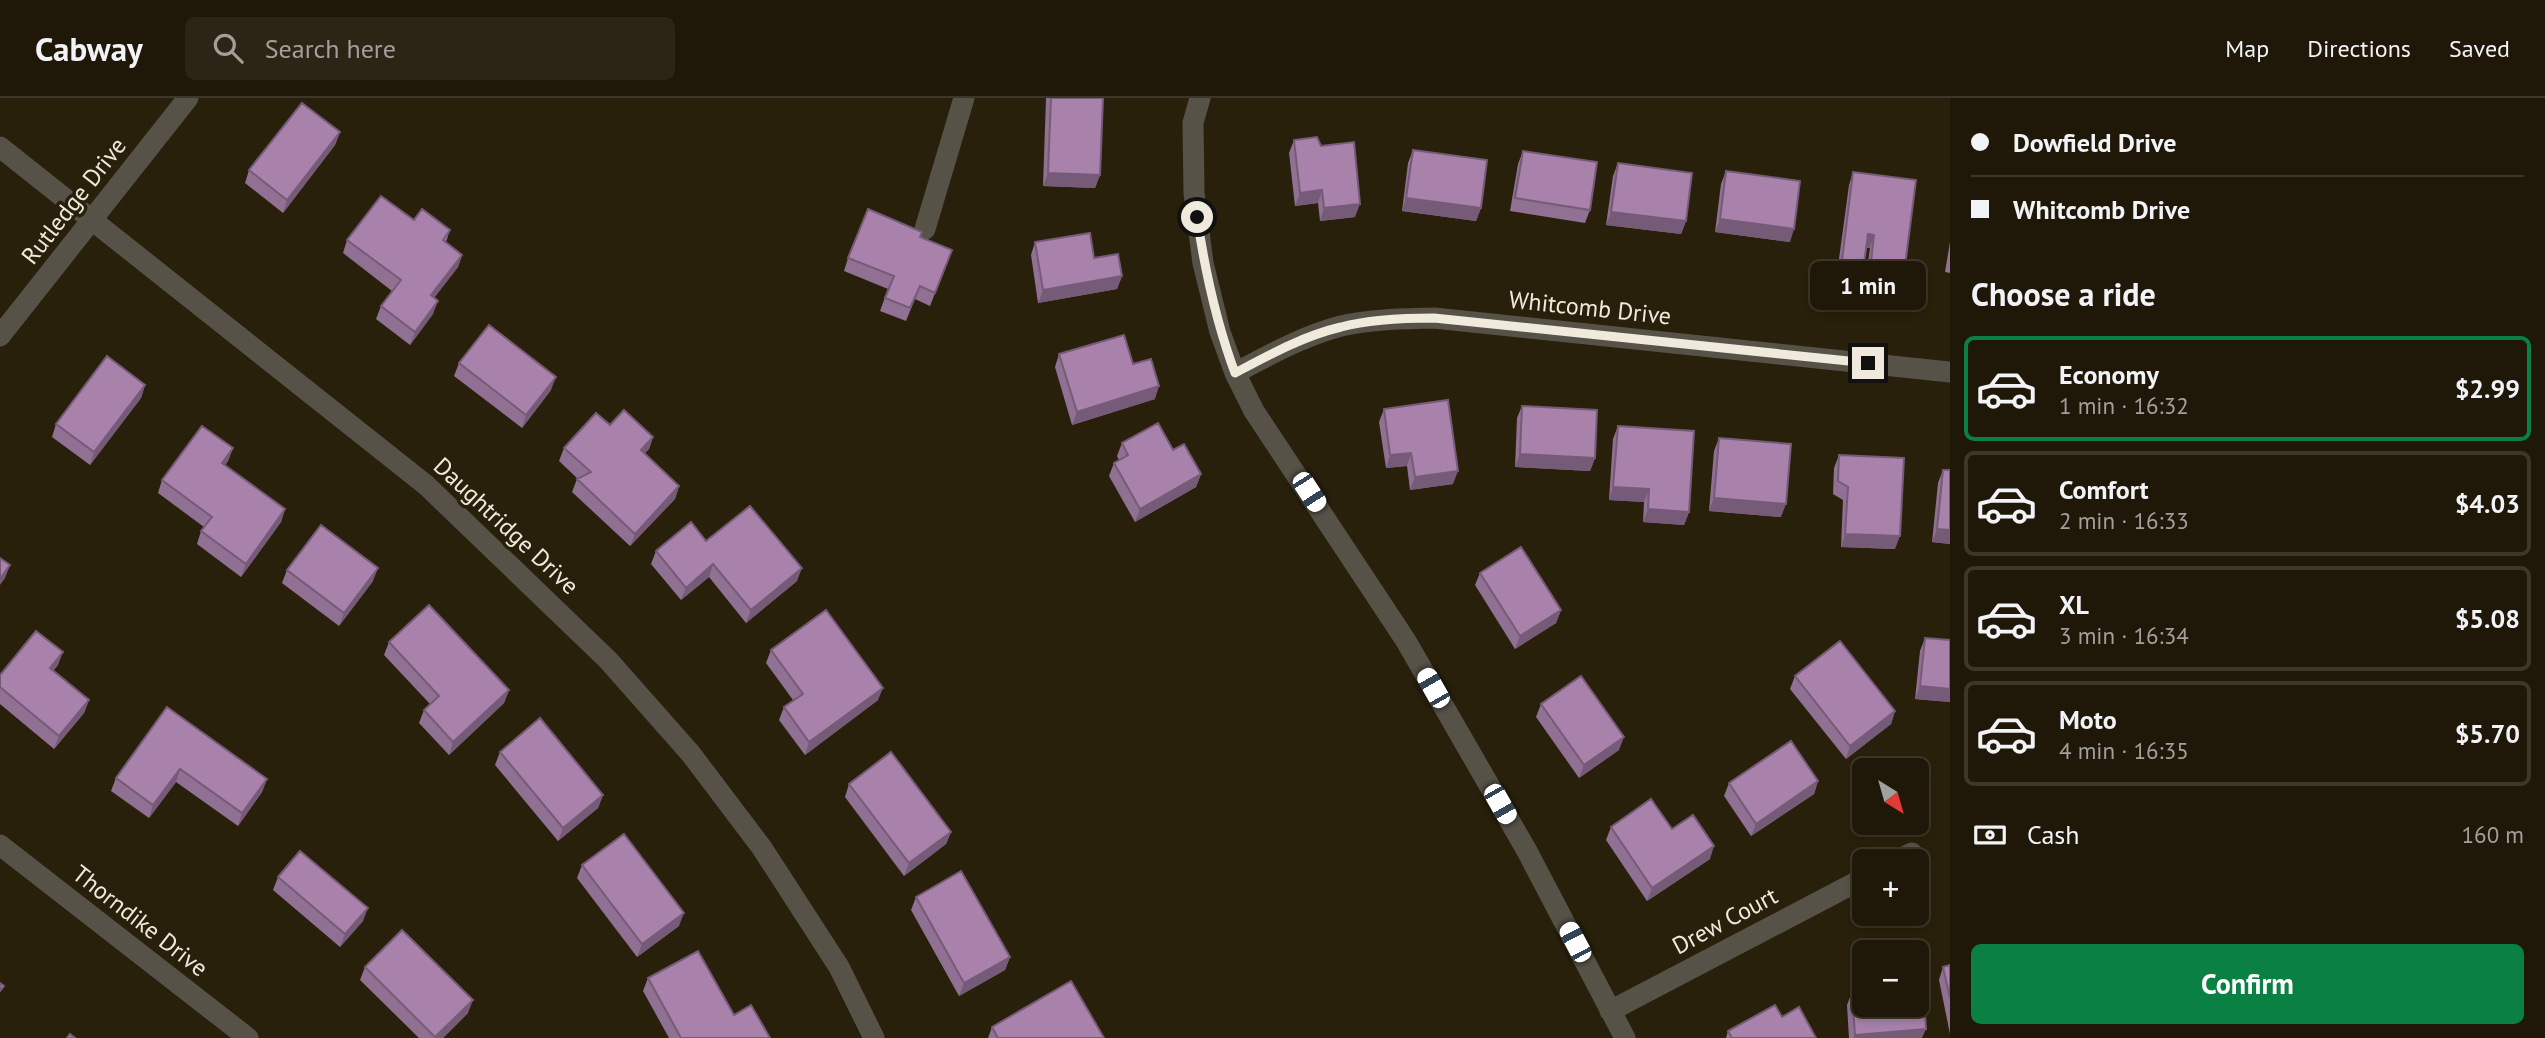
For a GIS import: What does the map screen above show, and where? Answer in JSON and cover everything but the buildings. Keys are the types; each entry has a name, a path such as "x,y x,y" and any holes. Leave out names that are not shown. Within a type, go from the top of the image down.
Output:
{"street":[{"name":"Rutledge Drive","path":"0,336 188,98"},
{"path":"925,229 964,98"},
{"path":"1200,98 1193,123 1197,217 1203,263 1220,332 1235,373 1254,411 1413,653 1527,851 1625,1038"},
{"name":"Daughtridge Drive","path":"0,147 426,485 608,660 691,754 762,848 839,967 874,1038"},
{"name":"Whitcomb Drive","path":"1235,373 1296,342 1340,327 1387,319 1434,318 1950,372"},
{"name":"Thorndike Drive","path":"0,845 248,1038"},
{"name":"Drew Court","path":"1610,1011 1852,884"}],"route":[{"path":"1197,217 1203,263 1220,332 1235,373 1296,342 1340,327 1387,319 1434,318 1868,363"}]}
